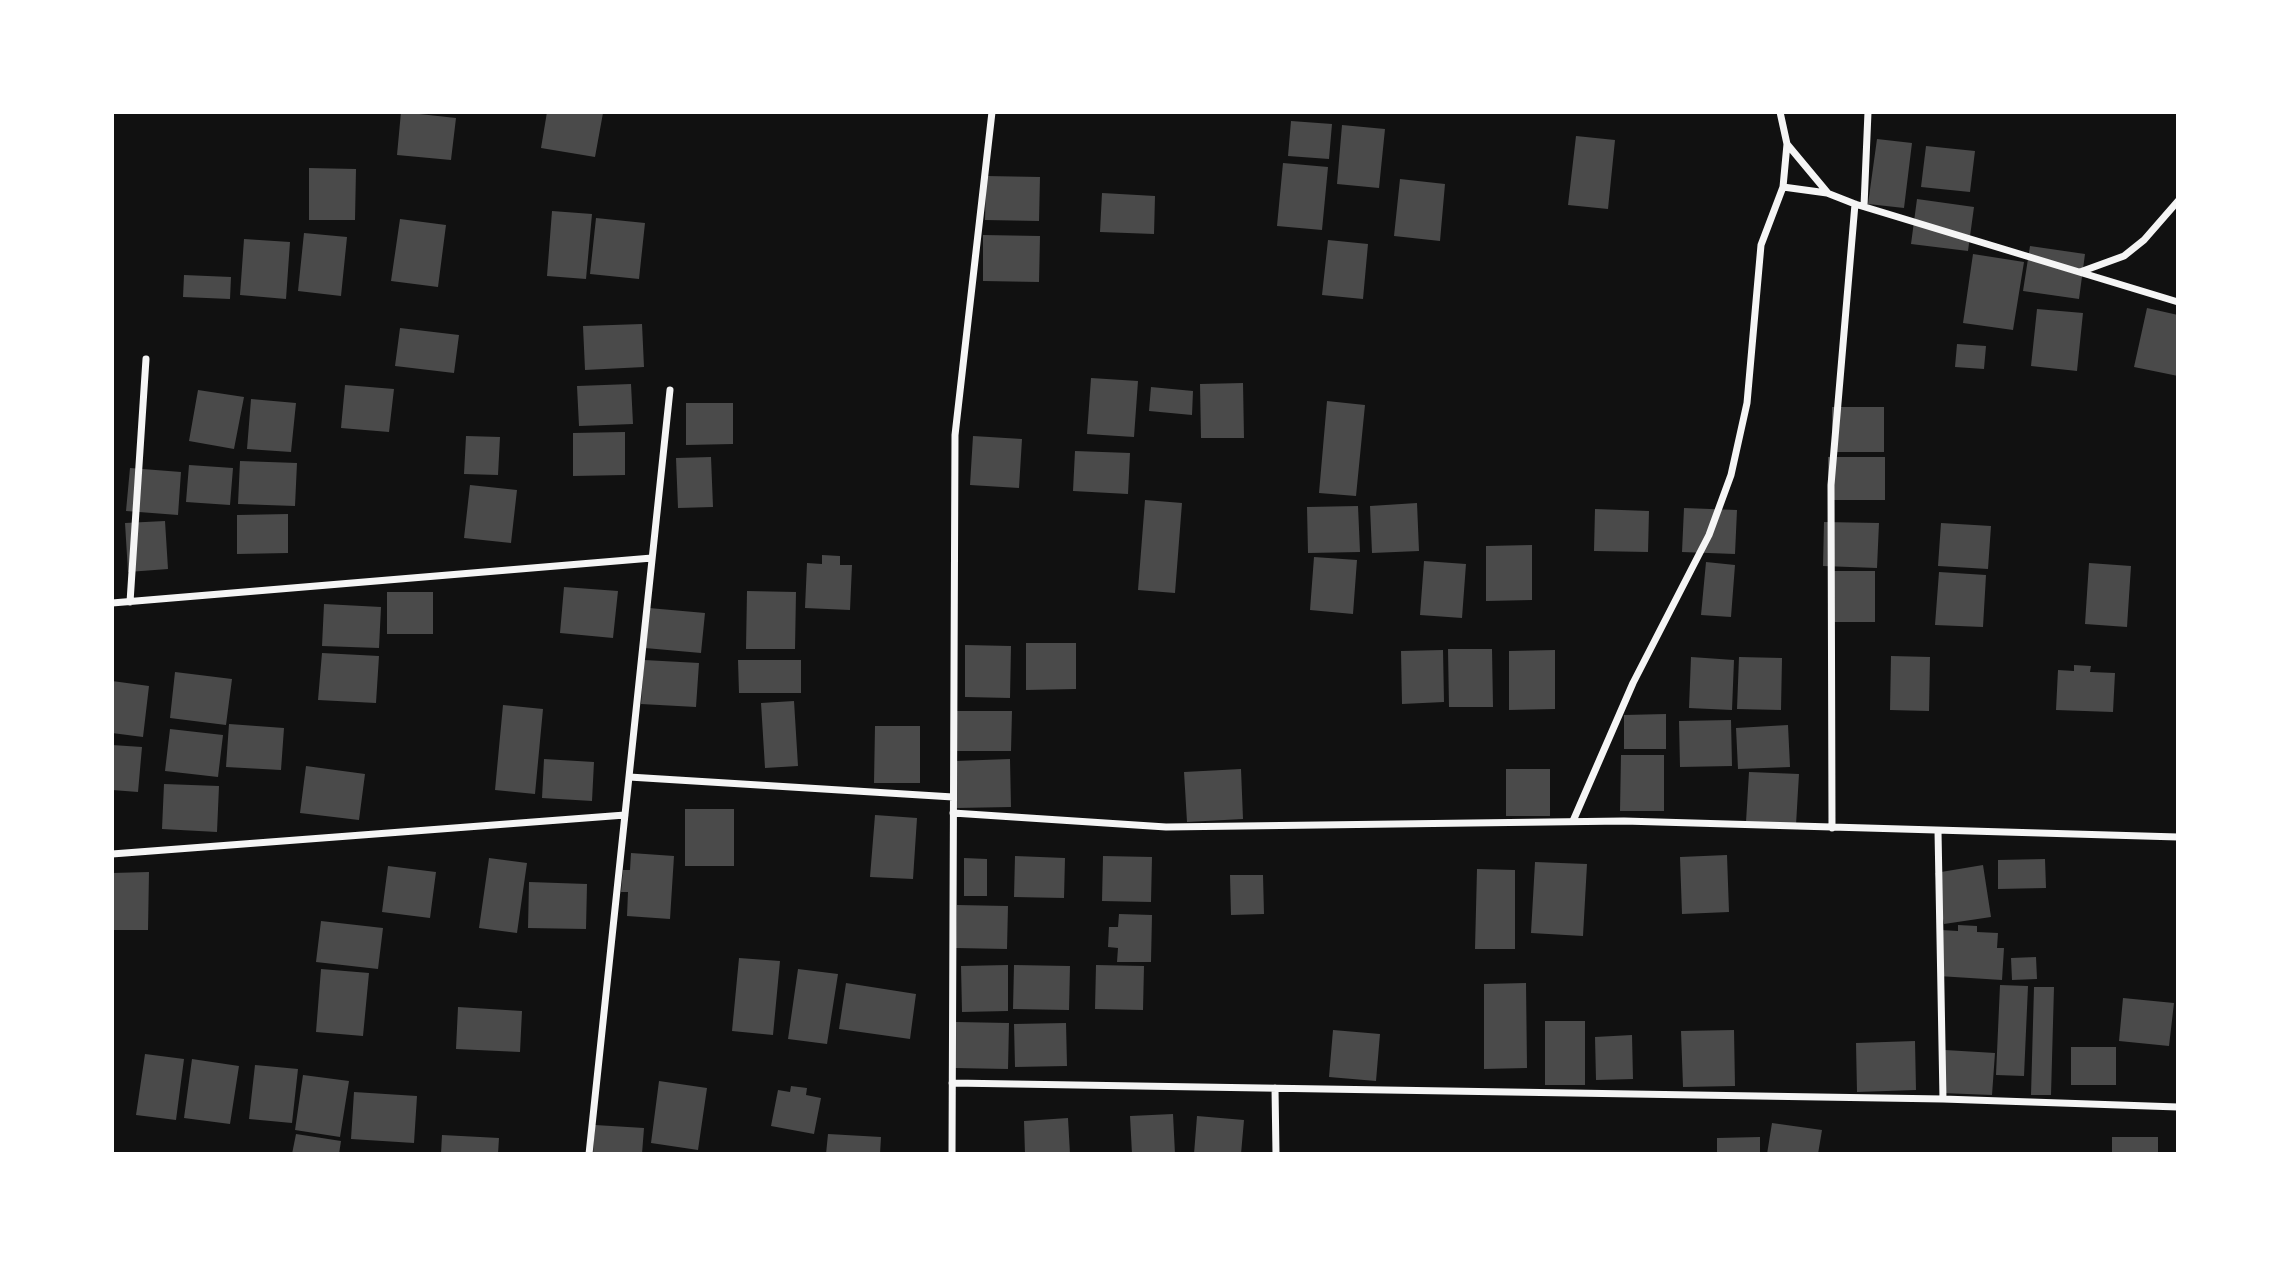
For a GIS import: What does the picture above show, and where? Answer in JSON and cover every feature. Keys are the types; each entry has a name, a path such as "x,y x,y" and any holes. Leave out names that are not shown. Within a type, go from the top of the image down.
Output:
{"street":[{"path":"952,1154 955,435 992,112"},
{"path":"1573,821 1633,683 1709,535 1731,475 1747,403 1761,245 1783,187 1787,144 1780,112"},
{"path":"1864,206 1868,112"},
{"path":"1787,144 1827,193"},
{"path":"1783,187 1827,193 1855,204 2178,302"},
{"path":"2079,272 2124,256 2144,240 2178,201"},
{"path":"1832,828 1831,485 1855,204"},
{"path":"130,601 146,359"},
{"path":"589,1154 670,390"},
{"path":"112,603 652,558"},
{"path":"629,777 953,797"},
{"path":"953,813 1166,827 1624,821 2178,837"},
{"path":"112,854 625,815"},
{"path":"1938,831 1943,1099"},
{"path":"952,1083 1943,1099 2178,1107"},
{"path":"1275,1088 1276,1154"}],"building":[{"path":"401,112 456,118 451,160 397,155"},
{"path":"547,112 603,113 595,157 541,148"},
{"path":"1291,121 1332,124 1329,159 1288,156"},
{"path":"1342,125 1385,129 1379,188 1337,184"},
{"path":"1576,136 1615,140 1608,209 1568,205"},
{"path":"1877,139 1912,143 1904,208 1868,204"},
{"path":"1926,146 1975,151 1970,192 1921,187"},
{"path":"1283,163 1328,167 1322,230 1277,226"},
{"path":"309,168 356,169 355,220 309,220"},
{"path":"986,176 1040,177 1039,221 985,220"},
{"path":"1400,179 1445,184 1440,241 1394,236"},
{"path":"1102,193 1155,196 1154,234 1100,232"},
{"path":"1917,199 1974,207 1968,251 1911,244"},
{"path":"552,211 592,214 586,279 547,276"},
{"path":"596,218 645,223 639,279 590,274"},
{"path":"400,219 446,225 438,287 391,281"},
{"path":"304,233 347,237 341,296 298,291"},
{"path":"983,235 1040,236 1039,282 983,281"},
{"path":"244,239 290,242 286,299 240,295"},
{"path":"1328,240 1368,244 1363,299 1322,295"},
{"path":"2030,246 2085,254 2079,299 2023,291"},
{"path":"1973,254 2024,262 2013,330 1963,323"},
{"path":"184,275 231,277 230,299 183,297"},
{"path":"2147,308 2178,315 2178,376 2134,367"},
{"path":"2037,309 2083,313 2077,371 2031,366"},
{"path":"642,324 644,367 585,370 583,326"},
{"path":"400,328 459,335 454,373 395,366"},
{"path":"1957,344 1986,346 1984,369 1955,367"},
{"path":"1091,378 1138,381 1134,437 1087,434"},
{"path":"1243,383 1244,438 1201,438 1200,384"},
{"path":"631,384 633,424 579,426 577,386"},
{"path":"345,385 394,389 389,432 341,428"},
{"path":"1151,387 1193,391 1192,415 1149,411"},
{"path":"198,390 244,397 234,449 189,441"},
{"path":"251,399 296,403 291,452 247,449"},
{"path":"1327,401 1365,405 1356,496 1319,493"},
{"path":"686,403 733,403 733,444 686,445"},
{"path":"1832,407 1884,407 1884,452 1832,452"},
{"path":"625,432 625,475 573,476 573,433"},
{"path":"466,436 500,437 498,475 464,474"},
{"path":"973,436 1022,439 1019,488 970,485"},
{"path":"1075,451 1130,453 1128,494 1073,491"},
{"path":"711,457 713,507 678,508 676,458"},
{"path":"1828,457 1885,457 1885,500 1828,500"},
{"path":"240,461 297,463 295,506 238,504"},
{"path":"189,465 233,468 230,505 186,502"},
{"path":"130,468 181,472 178,515 126,511"},
{"path":"470,485 517,490 511,543 464,538"},
{"path":"1145,500 1182,503 1175,593 1138,590"},
{"path":"1417,503 1419,551 1372,553 1370,506"},
{"path":"1358,506 1360,552 1308,553 1307,507"},
{"path":"1684,508 1737,510 1735,554 1682,552"},
{"path":"1595,509 1649,511 1648,552 1594,551"},
{"path":"288,514 288,553 237,554 237,515"},
{"path":"165,521 168,569 128,572 125,523"},
{"path":"1824,522 1879,523 1877,568 1823,566"},
{"path":"1941,523 1991,526 1988,569 1938,566"},
{"path":"1532,545 1532,600 1486,601 1486,546"},
{"path":"822,555 840,556 840,565 852,565 850,610 805,608 807,563 822,564"},
{"path":"1314,557 1357,560 1353,614 1310,610"},
{"path":"1424,561 1466,564 1462,618 1420,615"},
{"path":"1706,562 1735,565 1731,617 1701,615"},
{"path":"2089,563 2131,566 2127,627 2085,624"},
{"path":"1833,571 1875,571 1875,622 1833,622"},
{"path":"1939,572 1986,575 1983,627 1935,625"},
{"path":"564,587 618,591 613,638 560,633"},
{"path":"747,591 796,592 795,649 746,649"},
{"path":"387,592 433,592 433,634 387,634"},
{"path":"324,604 381,607 379,648 322,646"},
{"path":"649,608 705,613 701,653 645,648"},
{"path":"1026,643 1076,643 1076,689 1026,690"},
{"path":"965,645 1011,646 1010,698 965,697"},
{"path":"1448,649 1492,649 1493,707 1449,707"},
{"path":"1443,650 1444,702 1402,704 1401,651"},
{"path":"1555,650 1555,709 1509,710 1509,651"},
{"path":"322,653 379,656 376,703 318,700"},
{"path":"1891,656 1930,657 1929,711 1890,710"},
{"path":"1691,657 1734,660 1732,710 1689,708"},
{"path":"1739,657 1782,658 1781,710 1737,709"},
{"path":"644,660 699,663 696,707 641,704"},
{"path":"738,660 801,660 801,693 739,693"},
{"path":"2074,665 2091,666 2090,672 2115,673 2113,712 2056,710 2058,670 2074,671"},
{"path":"175,672 232,679 226,725 170,718"},
{"path":"112,681 149,686 143,737 112,733"},
{"path":"794,701 798,766 765,768 761,703"},
{"path":"503,705 543,709 535,794 495,790"},
{"path":"957,711 1012,711 1011,751 957,751"},
{"path":"1666,714 1666,749 1624,749 1624,715"},
{"path":"1731,720 1732,766 1680,767 1679,721"},
{"path":"229,724 284,728 281,770 226,767"},
{"path":"1788,725 1790,767 1738,769 1736,728"},
{"path":"875,726 920,726 920,783 874,783"},
{"path":"170,729 223,735 218,777 165,771"},
{"path":"112,745 142,747 138,792 112,790"},
{"path":"1621,755 1664,755 1664,811 1620,811"},
{"path":"544,759 594,762 592,801 542,798"},
{"path":"1010,759 1011,807 956,808 955,761"},
{"path":"306,766 365,774 359,820 300,813"},
{"path":"1241,769 1243,819 1187,822 1184,772"},
{"path":"1506,769 1550,769 1550,816 1506,816"},
{"path":"1749,772 1799,774 1796,825 1746,822"},
{"path":"164,784 219,786 217,832 162,829"},
{"path":"685,809 734,809 734,866 685,866"},
{"path":"875,815 917,818 913,879 870,877"},
{"path":"631,853 674,856 670,919 627,916 628,892 621,892 623,870 630,870"},
{"path":"1727,855 1729,912 1682,914 1680,857"},
{"path":"1015,856 1065,858 1064,898 1014,897"},
{"path":"1103,856 1152,857 1151,902 1102,901"},
{"path":"489,858 527,863 517,933 479,928"},
{"path":"964,858 987,859 987,896 964,896"},
{"path":"2045,859 2046,888 1998,889 1998,860"},
{"path":"1535,862 1587,864 1583,936 1531,933"},
{"path":"1983,865 1991,917 1944,924 1935,873"},
{"path":"388,866 436,872 430,918 382,912"},
{"path":"1477,869 1515,870 1515,949 1475,949"},
{"path":"149,872 148,930 112,930 112,873"},
{"path":"1230,875 1263,875 1264,914 1231,915"},
{"path":"529,882 587,884 586,929 528,928"},
{"path":"957,905 1008,906 1007,949 956,948"},
{"path":"1119,914 1152,915 1151,962 1117,962 1118,948 1108,947 1109,927 1118,927"},
{"path":"321,921 383,928 378,969 316,962"},
{"path":"1958,925 1977,926 1977,932 1998,933 1997,948 2004,948 2002,980 1938,976 1941,930 1958,931"},
{"path":"2036,957 2037,979 2012,980 2011,958"},
{"path":"739,958 780,961 773,1035 732,1031"},
{"path":"1008,965 1008,1011 962,1012 961,966"},
{"path":"1014,965 1070,966 1069,1010 1013,1009"},
{"path":"1096,965 1144,966 1143,1010 1095,1009"},
{"path":"321,969 369,973 363,1036 316,1032"},
{"path":"798,969 838,974 827,1044 788,1039"},
{"path":"846,983 916,994 910,1039 839,1029"},
{"path":"1526,983 1527,1068 1484,1069 1484,984"},
{"path":"2000,985 2028,986 2024,1076 1996,1075"},
{"path":"2034,987 2054,987 2051,1095 2031,1095"},
{"path":"2123,998 2174,1003 2169,1046 2119,1041"},
{"path":"458,1007 522,1011 520,1052 456,1049"},
{"path":"1545,1021 1585,1021 1585,1085 1545,1085"},
{"path":"956,1022 1009,1023 1008,1069 955,1068"},
{"path":"1066,1023 1067,1066 1015,1067 1014,1024"},
{"path":"1333,1030 1380,1034 1376,1081 1329,1077"},
{"path":"1734,1030 1735,1086 1683,1087 1681,1031"},
{"path":"1632,1035 1633,1079 1596,1080 1595,1037"},
{"path":"1915,1041 1916,1090 1857,1092 1856,1043"},
{"path":"2071,1047 2116,1047 2116,1085 2071,1085"},
{"path":"1945,1050 1995,1053 1992,1095 1942,1093"},
{"path":"145,1054 184,1059 176,1120 136,1115"},
{"path":"192,1059 239,1066 230,1124 184,1118"},
{"path":"255,1065 298,1069 292,1123 249,1119"},
{"path":"303,1075 349,1081 340,1137 295,1130"},
{"path":"659,1081 707,1088 698,1150 651,1143"},
{"path":"791,1086 807,1088 806,1095 821,1098 814,1134 771,1126 778,1090 790,1092"},
{"path":"354,1092 417,1096 414,1143 351,1139"},
{"path":"1173,1114 1175,1154 1132,1154 1130,1116"},
{"path":"1197,1116 1244,1120 1241,1154 1194,1154"},
{"path":"1068,1118 1070,1154 1025,1154 1024,1121"},
{"path":"1772,1123 1822,1130 1818,1154 1767,1154"},
{"path":"595,1125 644,1128 642,1154 593,1154"},
{"path":"296,1134 341,1141 339,1154 292,1154"},
{"path":"828,1134 881,1137 880,1154 826,1154"},
{"path":"442,1135 499,1138 498,1154 441,1154"},
{"path":"1760,1137 1760,1154 1717,1154 1717,1138"},
{"path":"2112,1137 2158,1137 2158,1154 2112,1154"}]}
